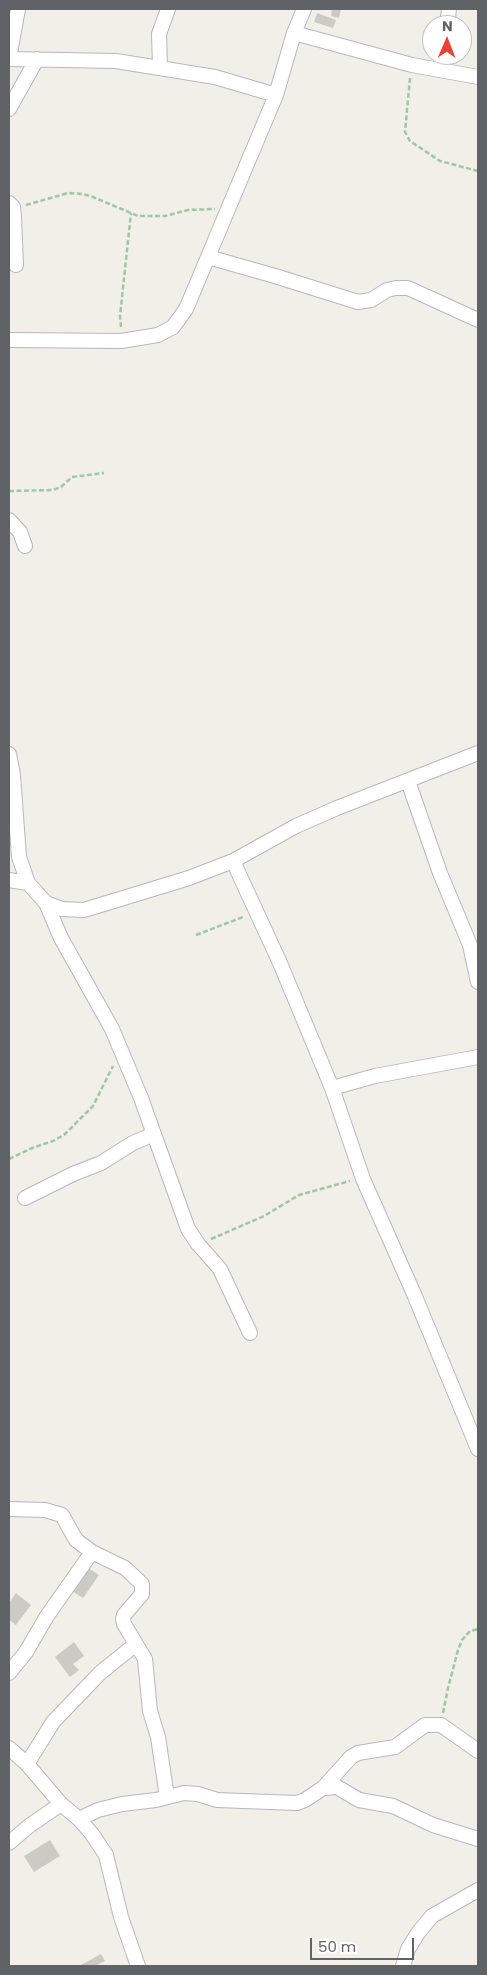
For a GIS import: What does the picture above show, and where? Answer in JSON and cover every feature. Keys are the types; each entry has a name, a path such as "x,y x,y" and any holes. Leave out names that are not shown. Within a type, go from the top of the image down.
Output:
{"street":[{"path":"18,9 9,58 116,61 215,77 276,94"},
{"path":"160,67 159,34 168,9"},
{"path":"9,340 121,341 158,335 173,326 186,309 276,94 294,33 304,9"},
{"path":"294,33 412,65 478,77"},
{"path":"9,110 37,59"},
{"path":"442,70 443,65"},
{"path":"11,205 16,265"},
{"path":"208,257 284,278 358,302 371,300 387,290 408,288 478,320"},
{"path":"9,520 20,532 25,546"},
{"path":"46,903 62,910 84,910 189,878 233,862 296,826 337,808 478,753"},
{"path":"9,754 13,775 19,857 28,883 46,903 61,938 96,999 119,1047 154,1134 188,1229 198,1244 220,1269 250,1333"},
{"path":"408,781 440,873 474,944 478,982"},
{"path":"233,862 280,963 332,1088 363,1178 414,1294 478,1449"},
{"path":"9,880 28,883"},
{"path":"332,1088 375,1076 478,1057"},
{"path":"24,1198 73,1174 102,1163 133,1143 154,1134"},
{"path":"9,1509 44,1510 62,1515 76,1540 92,1552 125,1568 142,1584 142,1594 124,1615 124,1619 145,1659 150,1711 158,1737 167,1797"},
{"path":"9,1673 26,1652 47,1616 92,1552"},
{"path":"27,1764 53,1722 100,1673 136,1644"},
{"path":"79,1819 98,1810 122,1804 192,1792 217,1800 297,1803 323,1788 351,1757 358,1753 395,1747 413,1732 425,1726 441,1725 478,1751"},
{"path":"9,1748 27,1764 60,1804 79,1819 106,1855 122,1917 138,1966"},
{"path":"323,1788 337,1787 359,1800 385,1804 452,1832 478,1839"},
{"path":"9,1844 29,1826 60,1804"},
{"path":"403,1966 408,1949 432,1916 478,1890"}],"path":[{"path":"412,65 404,132 410,141 440,161 478,171"},
{"path":"11,205 30,205 50,197 68,193 93,197 130,214 152,217 203,208 226,210"},
{"path":"121,341 120,316 130,214"},
{"path":"9,491 53,490 61,487 72,477 104,473"},
{"path":"196,935 256,912"},
{"path":"9,1158 53,1141 64,1134 93,1106 111,1072 119,1047"},
{"path":"198,1244 264,1216 299,1195 363,1178"},
{"path":"441,1725 458,1650 462,1640 470,1631 478,1629"}],"building":[{"path":"332,9 341,9 339,18 331,16"},
{"path":"317,13 336,20 333,28 314,22"},
{"path":"85,1566 99,1575 83,1598 69,1589"},
{"path":"16,1593 31,1605 16,1625 9,1620 9,1603"},
{"path":"74,1642 84,1656 73,1664 79,1670 70,1677 55,1657"},
{"path":"50,1840 60,1856 34,1872 24,1856"},
{"path":"101,1954 105,1961 95,1966 79,1966"}]}
